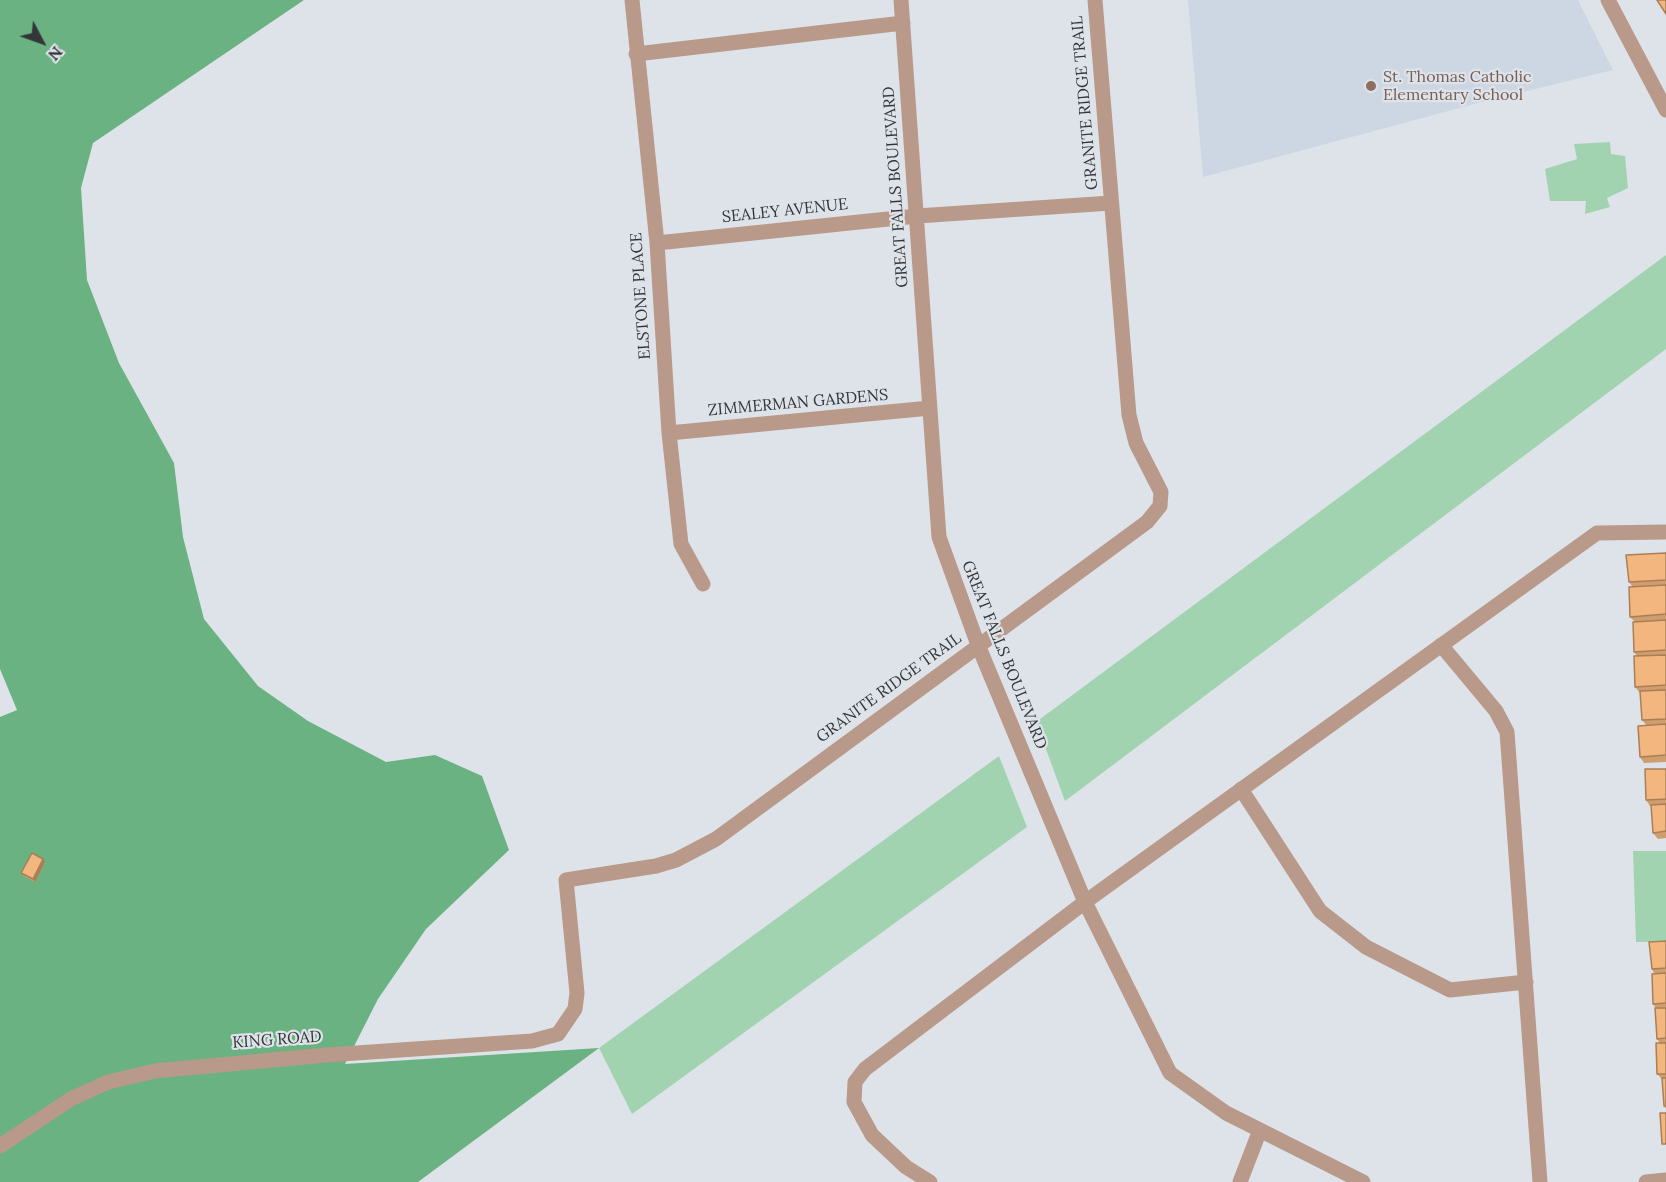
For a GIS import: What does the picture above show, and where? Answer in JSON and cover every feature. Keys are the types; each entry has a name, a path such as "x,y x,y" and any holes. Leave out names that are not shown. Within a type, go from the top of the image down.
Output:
{"street":[{"name":"ELSTONE PLACE","path":"632,0 657,243 669,433 681,544 703,584"},
{"name":"GREAT FALLS BOULEVARD","path":"901,0 939,537 978,645 1085,902 1170,1073 1226,1113 1363,1182"},
{"name":"GRANITE RIDGE TRAIL","path":"569,1021 575,1009 577,993 566,880 656,866 716,839 1147,522 1161,506 1161,492 1136,443 1129,415 1095,0"},
{"path":"1608,0 1666,110"},
{"path":"636,54 903,23"},
{"name":"GRANITE RIDGE TRAIL","path":"916,216 1111,203"},
{"name":"SEALEY AVENUE","path":"657,243 916,216"},
{"name":"ZIMMERMAN GARDENS","path":"669,433 930,408"},
{"path":"930,1182 906,1167 872,1135 854,1102 855,1082 865,1069 1085,902 1597,534 1666,532"},
{"path":"1441,645 1496,711 1507,732 1540,1182"},
{"path":"1241,789 1320,911 1366,947 1450,990 1526,982"},
{"name":"KING ROAD","path":"0,1146 70,1099 108,1082 155,1071 327,1054 532,1041 558,1034 569,1021"},
{"path":"1240,1182 1260,1130"},
{"path":"1646,1182 1666,1180"}],"shaded area":[{"name":"St. Thomas Catholic Elementary School","path":"1188,0 1578,0 1613,70 1482,102 1203,177"}],"green space":[{"path":"0,0 304,0 93,143 81,188 87,280 119,363 174,463 183,537 204,619 258,686 308,721 386,762 435,755 482,776 509,850 426,929 378,999 345,1064 599,1048 418,1182 0,1182 0,717 17,710 0,669"},
{"path":"1610,142 1611,154 1625,156 1628,188 1607,198 1610,207 1585,214 1586,201 1550,201 1545,169 1577,159 1574,144"},
{"path":"1666,255 1666,349 1065,801 1036,722"},
{"path":"999,756 1027,827 632,1114 599,1048"},
{"path":"1633,851 1666,851 1666,942 1636,942"}],"building":[{"path":"1657,0 1666,0 1666,14"},
{"path":"1666,553 1666,580 1629,582 1626,555"},
{"path":"1666,585 1666,614 1630,617 1629,587"},
{"path":"1666,620 1666,650 1634,652 1633,622"},
{"path":"1666,655 1666,685 1635,687 1634,656"},
{"path":"1666,690 1666,719 1642,720 1640,691"},
{"path":"1666,724 1666,755 1640,757 1638,726"},
{"path":"1645,769 1666,769 1666,799 1646,800"},
{"path":"1666,804 1666,831 1653,833 1651,805"},
{"path":"32,853 43,859 33,879 21,873"},
{"path":"1666,941 1666,968 1652,969 1649,942"},
{"path":"1666,973 1666,1003 1653,1004 1652,974"},
{"path":"1655,1008 1666,1008 1666,1038 1657,1039"},
{"path":"1656,1043 1666,1043 1666,1074 1657,1074"},
{"path":"1662,1078 1666,1078 1666,1106 1664,1106"},
{"path":"1660,1113 1666,1113 1666,1144 1662,1144"}],"place":[{"name":"St. Thomas Catholic Elementary School","path":"1371,86"}]}
